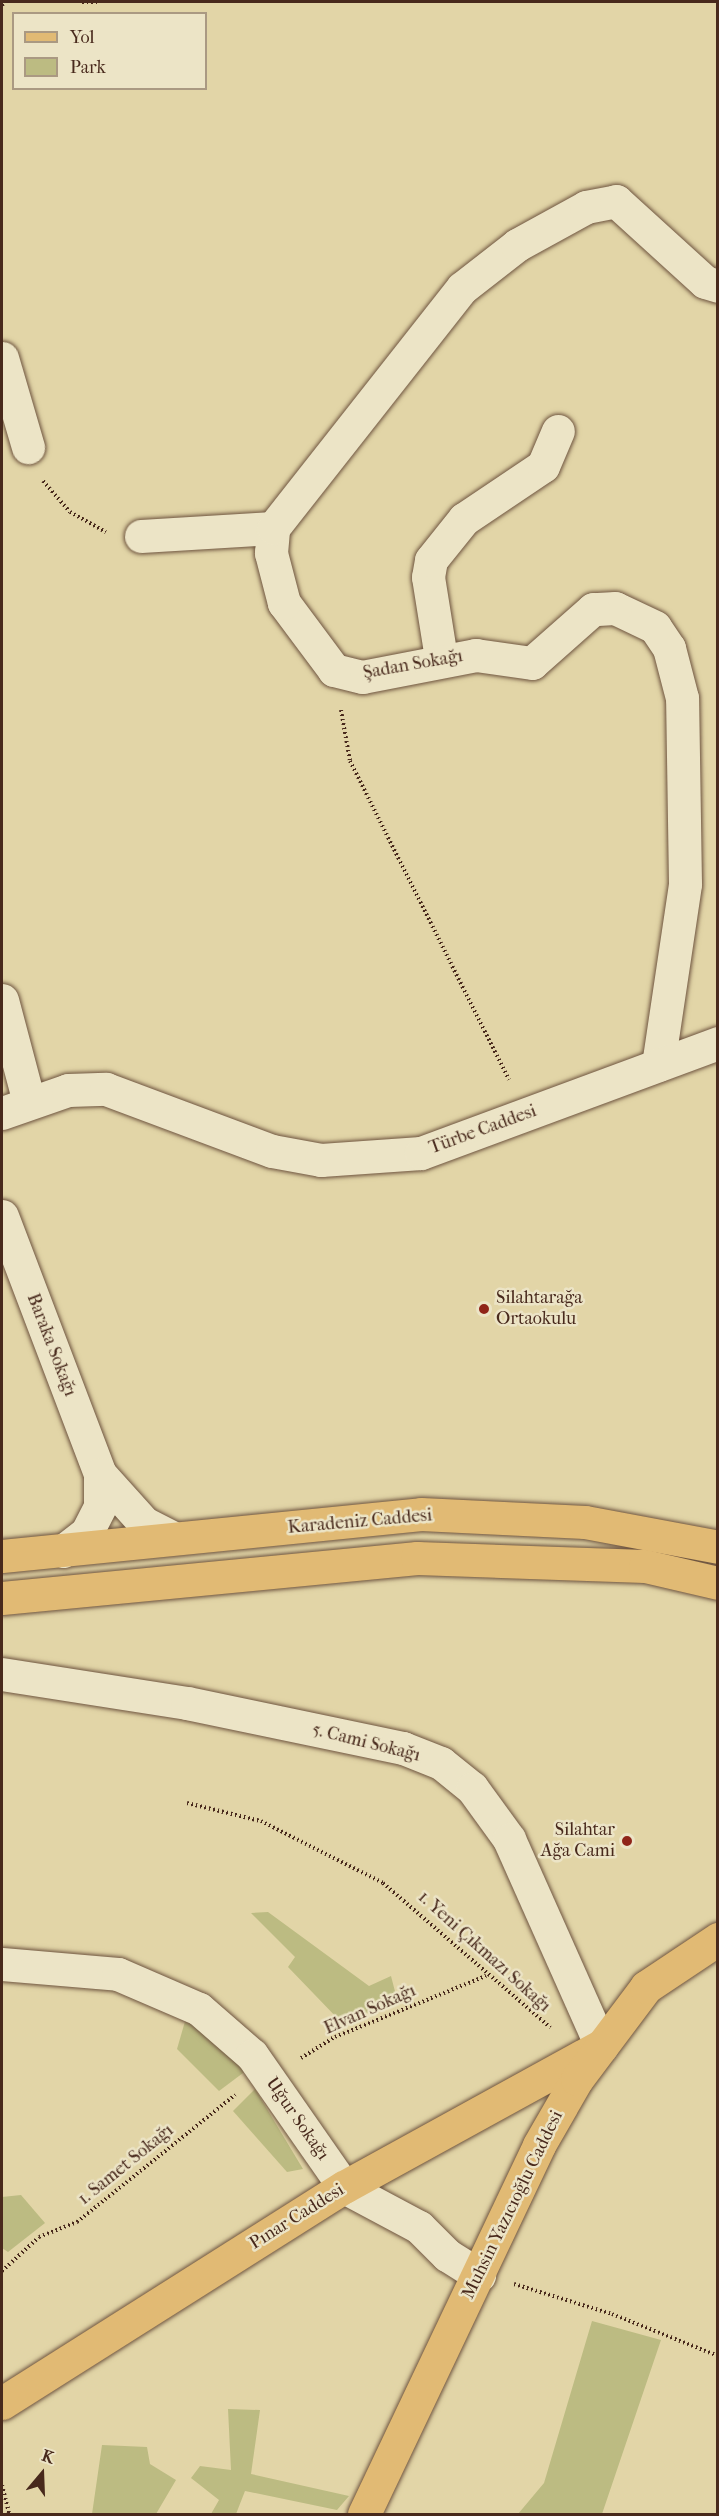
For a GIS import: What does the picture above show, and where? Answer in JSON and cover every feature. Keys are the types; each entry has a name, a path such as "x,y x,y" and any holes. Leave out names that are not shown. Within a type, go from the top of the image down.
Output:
{"main road":[{"name":"Karadeniz Caddesi","path":"2,1556 421,1514 585,1522 717,1547"},
{"path":"2,1598 417,1558 645,1566 717,1583"},
{"name":"Muhsin Yazıcıoğlu Caddesi","path":"364,2514 539,2145 602,2046 646,1987 717,1939"},
{"name":"Pınar Caddesi","path":"2,2403 344,2187 602,2046"}],"street":[{"path":"334,670 284,603 271,553 273,528 462,288 517,245 586,207 616,201 705,282 717,286"},
{"path":"2,358 27,447"},
{"path":"441,658 428,577 431,560 464,519 543,466 558,431"},
{"path":"141,536 273,528"},
{"name":"Şadan Sokağı","path":"334,670 362,677 441,658 476,655 532,663 593,609 615,608 655,627 669,648 682,698 685,884 658,1065"},
{"path":"2,1000 15,1107"},
{"name":"Türbe Caddesi","path":"15,1107 68,1090 106,1089 272,1151 321,1160 421,1153 717,1043"},
{"name":"Baraka Sokağı","path":"2,1216 100,1474 100,1506 87,1532 63,1551"},
{"name":"Baraka Sokağı","path":"100,1474 144,1523 173,1538"},
{"name":"5. Cami Sokağı","path":"2,1674 187,1704 403,1748 441,1763 472,1788 509,1839 602,2046"},
{"name":"Uğur Sokağı","path":"2,1964 118,1974 162,1990 200,2009 266,2075 344,2187 419,2227 447,2255 478,2275"}],"path":[{"path":"2,5 5,2"},
{"path":"82,2 96,2"},
{"path":"27,447 42,479 70,512 115,535 141,536"},
{"path":"334,670 350,761 526,1114"},
{"name":"1. Yeni Çıkmazı Sokağı","path":"187,1803 261,1821 383,1883 430,1918 486,1976 542,2024 602,2046"},
{"name":"Elvan Sokağı","path":"266,2075 335,2037 486,1976"},
{"name":"1. Samet Sokağı","path":"2,2271 39,2237 77,2222 266,2075"},
{"path":"478,2275 612,2314 717,2356"},
{"path":"2,2485 9,2514"}],"green space":[{"path":"268,1912 369,1986 391,1976 398,2003 340,2021 288,1967 295,1957 251,1913"},
{"path":"186,2018 247,2070 219,2091 177,2049"},
{"path":"255,2089 303,2169 287,2172 233,2111"},
{"path":"21,2195 45,2223 8,2252 2,2248 2,2197"},
{"path":"592,2321 661,2340 602,2514 518,2514 544,2483"},
{"path":"228,2409 260,2410 251,2474 349,2496 337,2510 245,2491 236,2514 211,2514 219,2500 191,2478 200,2466 231,2470"},
{"path":"102,2445 147,2447 150,2464 176,2480 156,2514 92,2514"}],"place":[{"name":"Silahtarağa Ortaokulu","path":"484,1309"},
{"name":"Silahtar Ağa Cami","path":"627,1841"}]}
